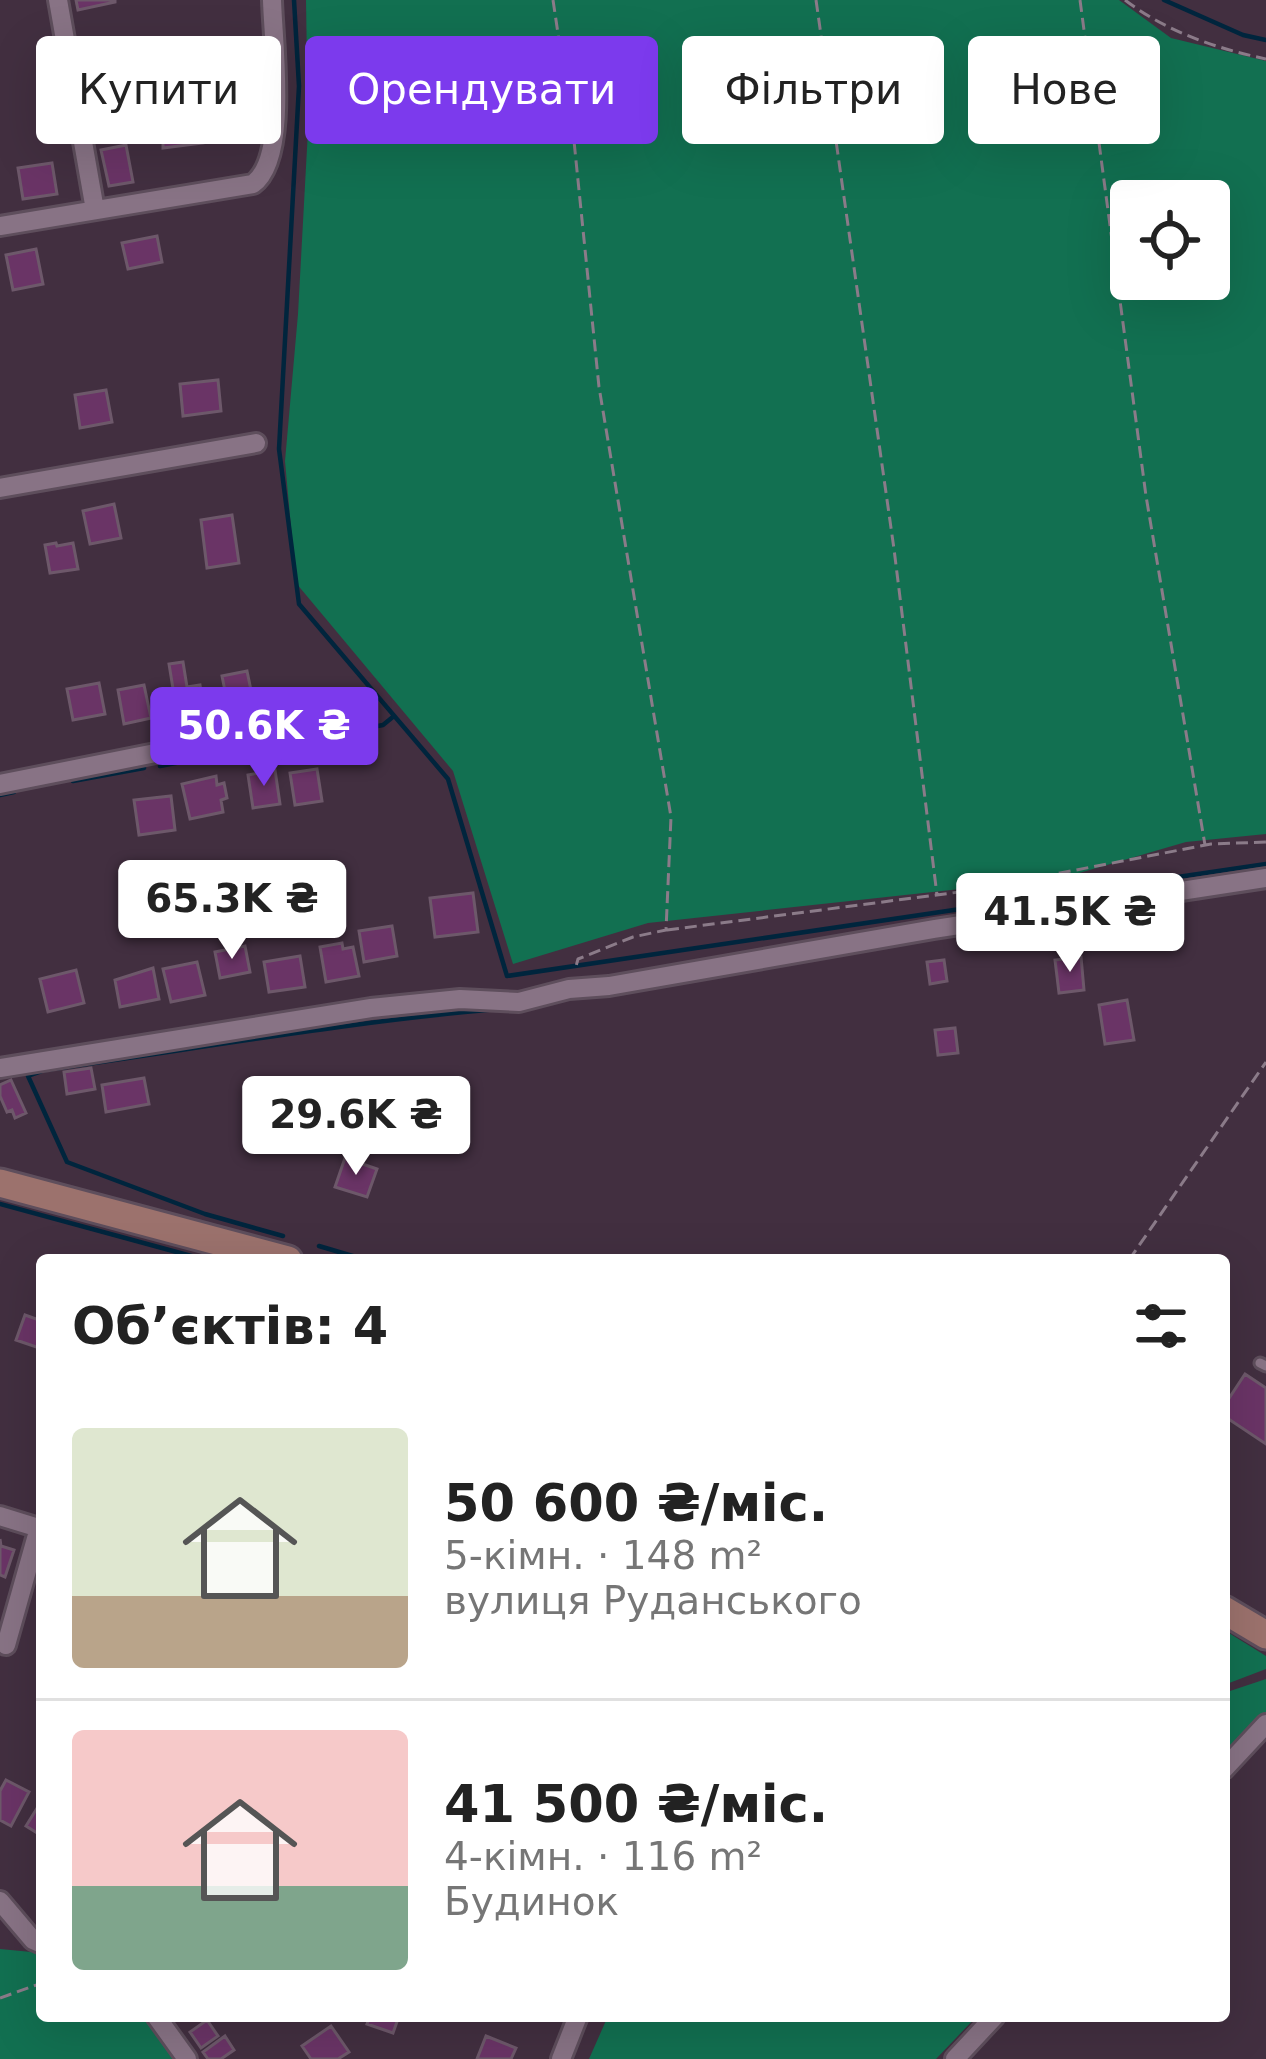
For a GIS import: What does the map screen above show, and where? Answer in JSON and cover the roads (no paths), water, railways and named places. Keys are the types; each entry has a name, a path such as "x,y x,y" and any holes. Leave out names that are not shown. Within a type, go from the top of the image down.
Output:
{"main road":[{"path":"0,1183 266,1254"},
{"path":"1230,1614 1266,1635"}],"street":[{"path":"58,0 94,210"},
{"path":"0,226 254,184 270,166 275,141 272,0"},
{"path":"0,488 256,442"},
{"path":"0,784 341,716"},
{"path":"0,1068 371,1009 460,999 519,1002 569,989 1266,878"},
{"path":"0,1516 36,1527"},
{"path":"6,1645 36,1542"},
{"path":"1230,1763 1266,1724"},
{"path":"0,1901 36,1941"},
{"path":"160,2022 187,2059"},
{"path":"561,2059 576,2022"},
{"path":"955,2059 989,2022"}],"waterway":[{"path":"294,0 299,86 279,449 299,604 448,779 507,976 1266,864"},
{"path":"1164,0 1243,35 1266,40"},
{"path":"314,738 383,725 394,716"},
{"path":"272,745 291,742"},
{"path":"211,756 250,749"},
{"path":"160,766 197,759"},
{"path":"73,781 144,768"},
{"path":"0,795 14,792"},
{"path":"283,1236 205,1214 67,1162 28,1076 271,1037 498,1009"},
{"path":"0,1204 184,1254"},
{"path":"319,1246 346,1254"}]}
